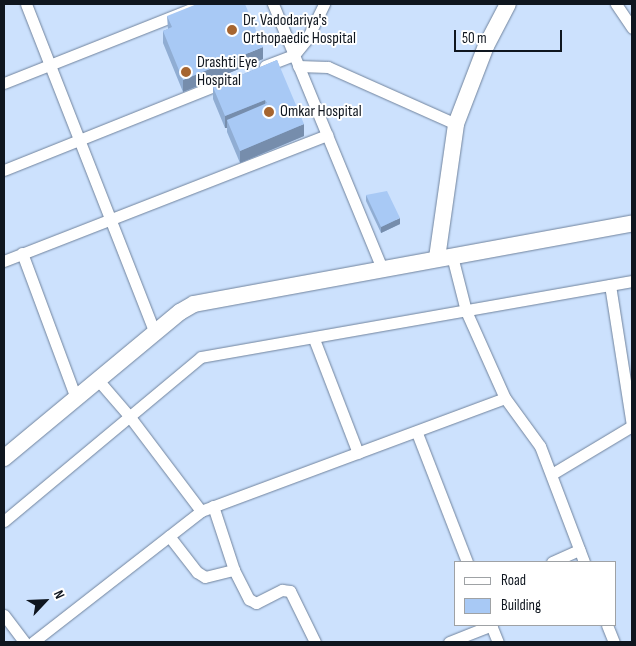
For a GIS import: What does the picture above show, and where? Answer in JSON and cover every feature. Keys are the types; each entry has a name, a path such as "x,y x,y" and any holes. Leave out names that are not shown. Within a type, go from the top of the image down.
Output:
{"street":[{"path":"26,4 155,333"},
{"path":"4,83 204,4"},
{"path":"273,4 382,269"},
{"path":"296,60 324,4"},
{"path":"508,4 486,46 456,124 445,257 466,311 505,398 537,441 552,474 584,561"},
{"path":"616,4 632,28"},
{"path":"4,170 245,74 296,60 328,67 456,124"},
{"path":"4,262 327,135"},
{"path":"4,458 155,333 194,304 632,224"},
{"path":"22,254 76,398"},
{"path":"4,521 201,357 314,339 632,281"},
{"path":"552,474 632,426 610,285"},
{"path":"314,339 358,454"},
{"path":"98,380 130,417 201,511"},
{"path":"33,642 201,511 417,433 505,398"},
{"path":"417,433 467,561"},
{"path":"213,506 234,570 249,599 256,603 282,590 290,591 315,642"},
{"path":"169,536 197,572 205,577 234,570"},
{"path":"554,561 579,550"},
{"path":"4,615 24,642"},
{"path":"449,642 489,626"},
{"path":"492,626 498,642"},
{"path":"607,626 614,642"}],"building":[{"path":"197,4 245,4 263,47 183,80 163,31 172,27 167,16"},
{"path":"277,60 304,124 240,151 227,120 267,103 265,100 225,116 213,87"},
{"path":"387,191 400,218 381,227 366,195"}],"place":[{"name":"Dr. Vadodariya's Orthopaedic Hospital","path":"232,30"},
{"name":"Drashti Eye Hospital","path":"186,72"},
{"name":"Omkar Hospital","path":"269,112"}]}
